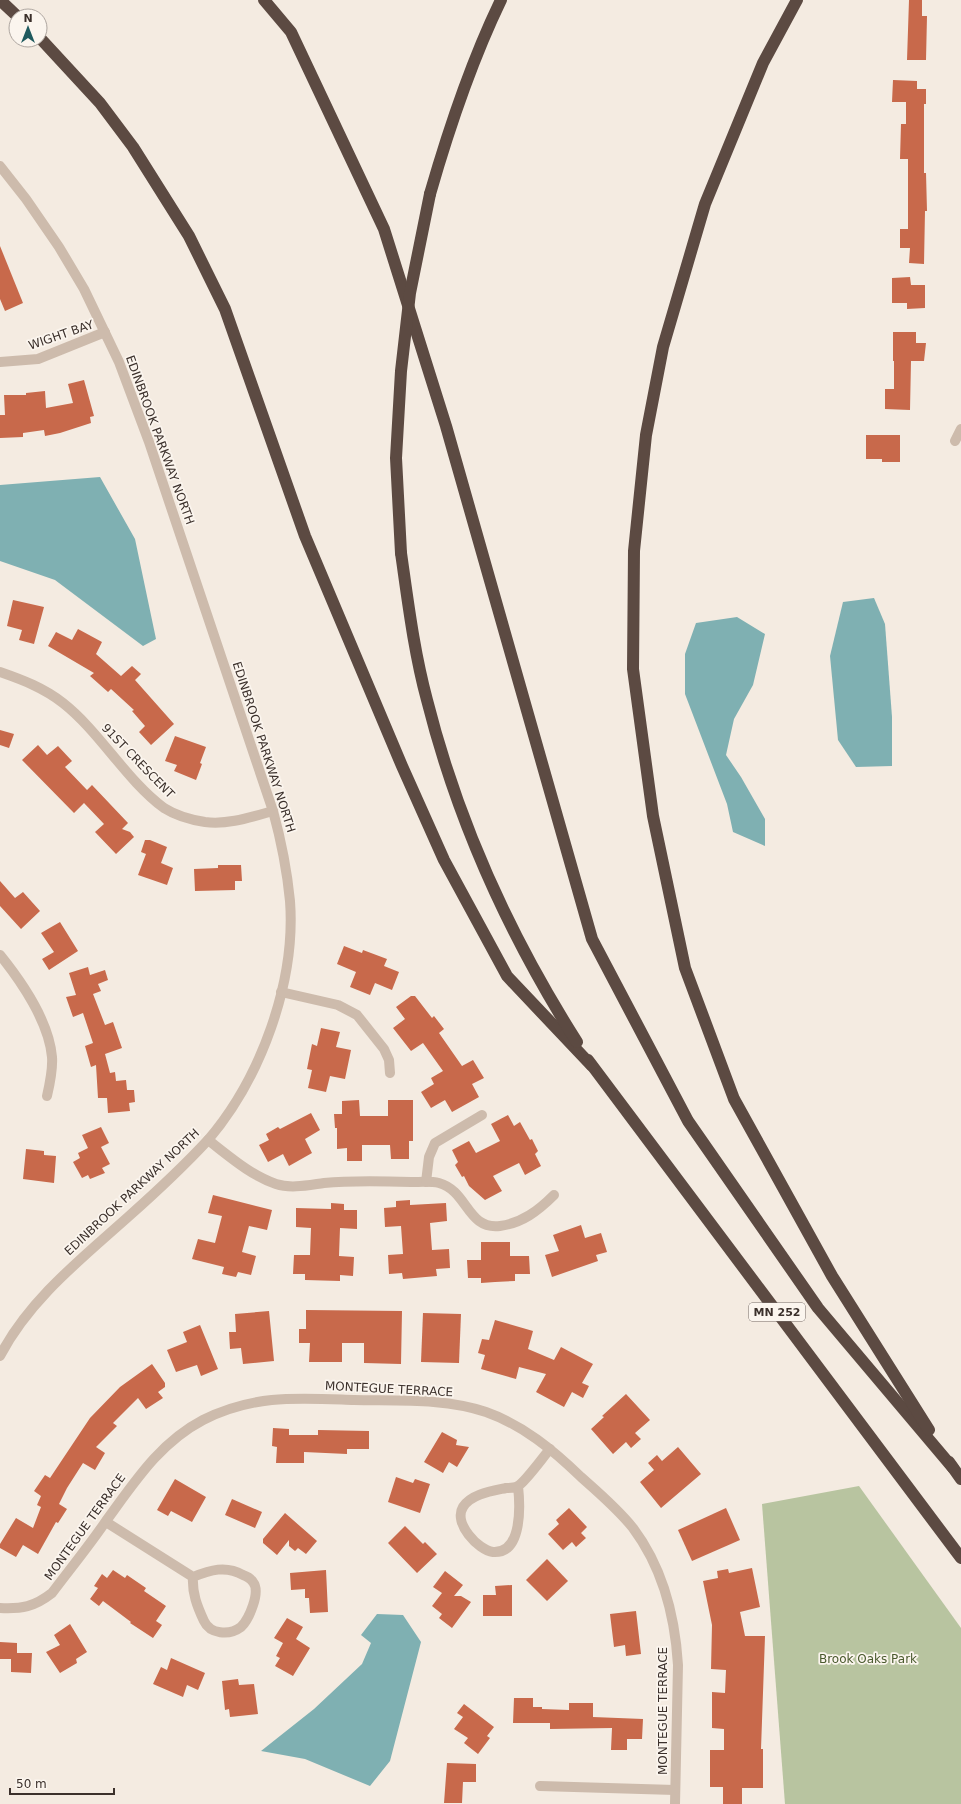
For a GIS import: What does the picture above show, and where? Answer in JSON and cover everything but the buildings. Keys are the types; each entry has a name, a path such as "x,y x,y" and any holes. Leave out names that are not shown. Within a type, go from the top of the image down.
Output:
{"highway":[{"path":"0,0 8,8"},
{"path":"264,0 291,32 384,229 446,426 592,939 688,1121 818,1308 953,1468"},
{"path":"501,0 488,27 462,91 449,131 430,194 410,293 401,371 396,458 402,553 410,619 426,699 448,777 471,839 510,926 549,998 592,1066"},
{"path":"796,0 762,63 705,204 663,347 646,435 634,550 633,668 653,816 685,968 734,1099 832,1276 961,1479"},
{"path":"48,47 100,103 133,146 189,236 225,309 305,536 402,766 441,853 507,976 592,1066"},
{"name":"MN 252","path":"592,1066 961,1558"}],"street":[{"name":"EDINBROOK PARKWAY NORTH","path":"0,166 26,199 59,247 84,289 133,396 273,811 286,865 290,902 289,936 281,992 272,1026 246,1086 208,1140 135,1211 52,1286 21,1324 0,1356"},
{"name":"WIGHT BAY","path":"0,362 38,359 105,332"},
{"path":"955,441 961,429"},
{"name":"91ST CRESCENT","path":"0,672 45,690 64,704 82,720 149,795 166,809 199,821 226,823 273,811"},
{"path":"0,955 26,992 48,1038 52,1056 52,1075 46,1096"},
{"path":"281,992 338,1005 357,1015 384,1049 390,1072"},
{"path":"426,1182 429,1157 435,1143 482,1115"},
{"path":"208,1140 254,1174 277,1185 294,1186 360,1180 437,1182 450,1187 459,1194 472,1216 485,1225 499,1226 520,1221 539,1210 554,1195"},
{"name":"MONTEGUE TERRACE","path":"0,1608 15,1609 30,1606 41,1602 52,1593 106,1522 134,1481 154,1457 177,1437 202,1421 230,1408 258,1402 290,1398 429,1402 457,1405 485,1412 511,1423 536,1438 573,1469 619,1513 633,1529 647,1552 663,1584 674,1623 678,1665 675,1804"},
{"path":"518,1486 518,1527 513,1540 505,1549 493,1552 479,1544 468,1535 461,1523 460,1513 464,1506 473,1498 493,1491 518,1486 550,1449"},
{"path":"106,1522 193,1577"},
{"path":"213,1569 231,1569 242,1574 253,1582 257,1591 253,1605 240,1627 227,1633 215,1632 207,1627 192,1589 193,1577 213,1569"},
{"path":"540,1786 675,1790"}],"green space":[{"name":"Brook Oaks Park","path":"859,1486 961,1628 961,1804 785,1804 762,1504"}],"water":[{"path":"100,477 135,539 156,639 143,646 55,580 0,561 0,485"},
{"path":"874,598 885,624 892,717 892,766 856,767 838,740 830,656 843,602"},
{"path":"737,617 765,634 753,685 734,719 726,755 741,777 765,819 765,846 733,832 727,804 685,694 685,654 696,623"},
{"path":"377,1614 403,1615 421,1642 390,1761 370,1786 305,1759 261,1751 314,1709 362,1664 371,1643 361,1635"}]}
